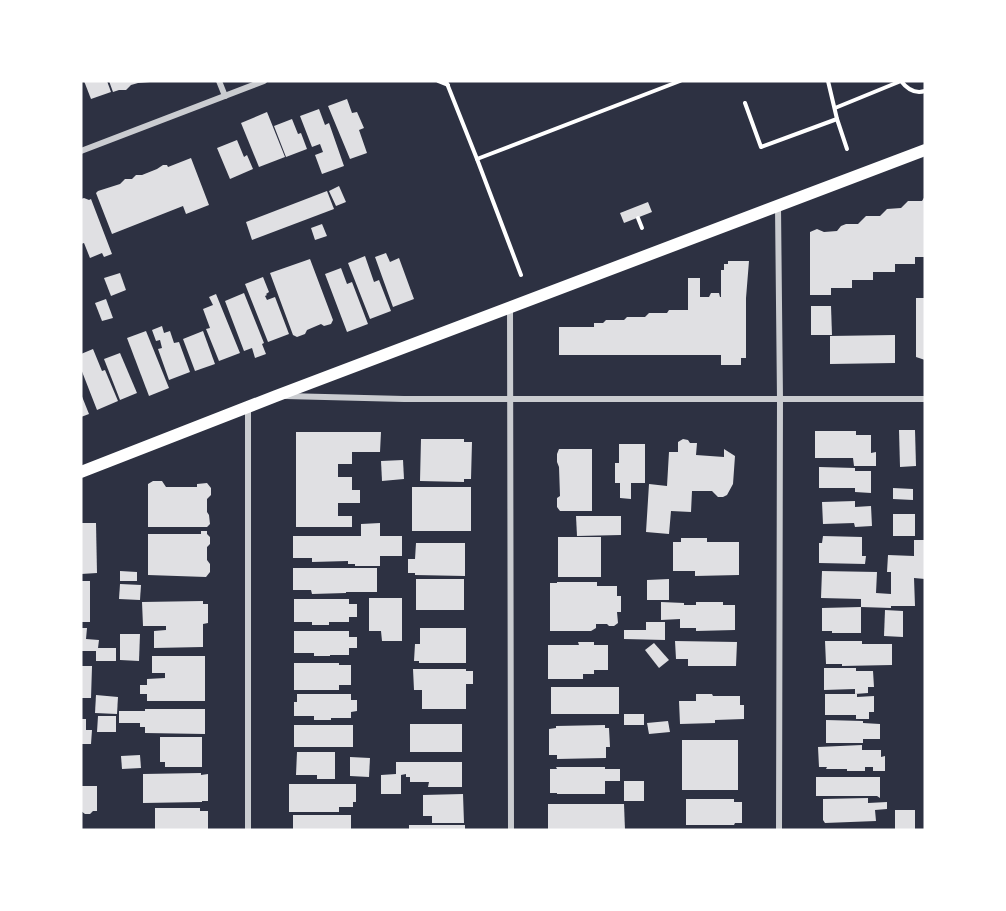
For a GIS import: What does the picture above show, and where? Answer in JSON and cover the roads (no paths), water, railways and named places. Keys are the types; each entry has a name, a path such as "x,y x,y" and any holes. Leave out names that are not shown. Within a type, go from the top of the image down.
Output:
{"main road":[{"path":"81,472 510,306 925,150"}],"street":[{"path":"219,81 225,96"},
{"path":"81,151 264,81"},
{"path":"778,205 779,830"},
{"path":"510,306 511,830"},
{"path":"276,396 404,399 925,399"},
{"path":"248,407 248,830"}]}
